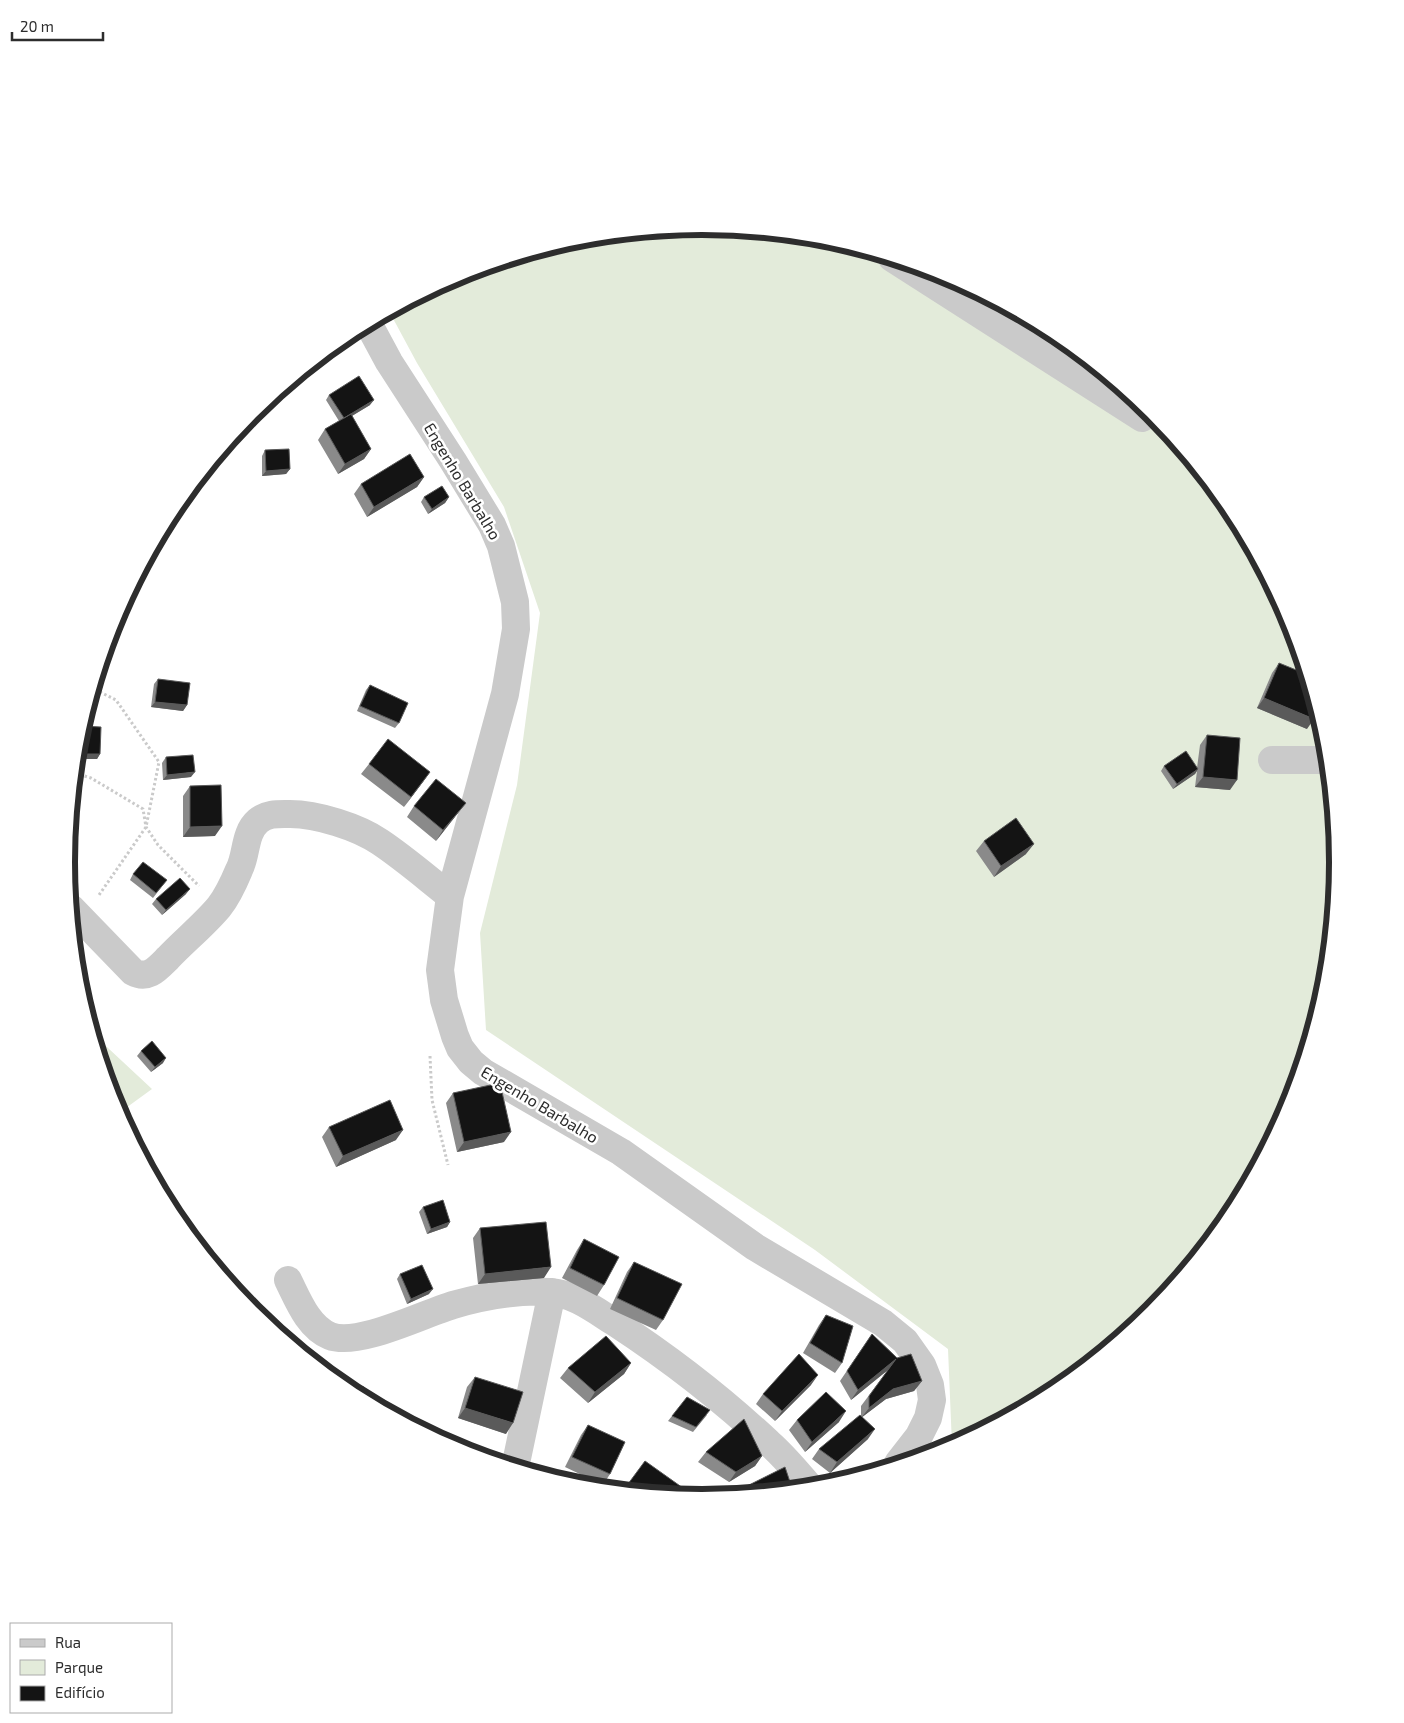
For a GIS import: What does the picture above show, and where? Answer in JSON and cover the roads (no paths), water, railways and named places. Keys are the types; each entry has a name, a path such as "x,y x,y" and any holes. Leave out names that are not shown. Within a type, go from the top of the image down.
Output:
{"street":[{"path":"913,271 1142,418"},
{"name":"Engenho Barbalho","path":"372,329 492,525 501,546 515,602 516,629 505,694 450,896 440,970 444,1000 454,1036 460,1048 471,1062 483,1072 621,1152 755,1247 883,1323 905,1341 922,1365 930,1385 932,1400 928,1418 919,1436 904,1455"},
{"path":"1272,760 1321,760"},
{"path":"77,915 132,972 142,976 159,967 219,906 240,869 250,832 254,825 261,818 276,814 301,814 343,824 379,841 450,896"},
{"path":"288,1280 301,1307 311,1322 318,1329 338,1338 361,1337 454,1305 515,1292 552,1292 570,1297 594,1310 671,1361 724,1403 770,1444 803,1480"},
{"path":"517,1460 552,1292"}]}
